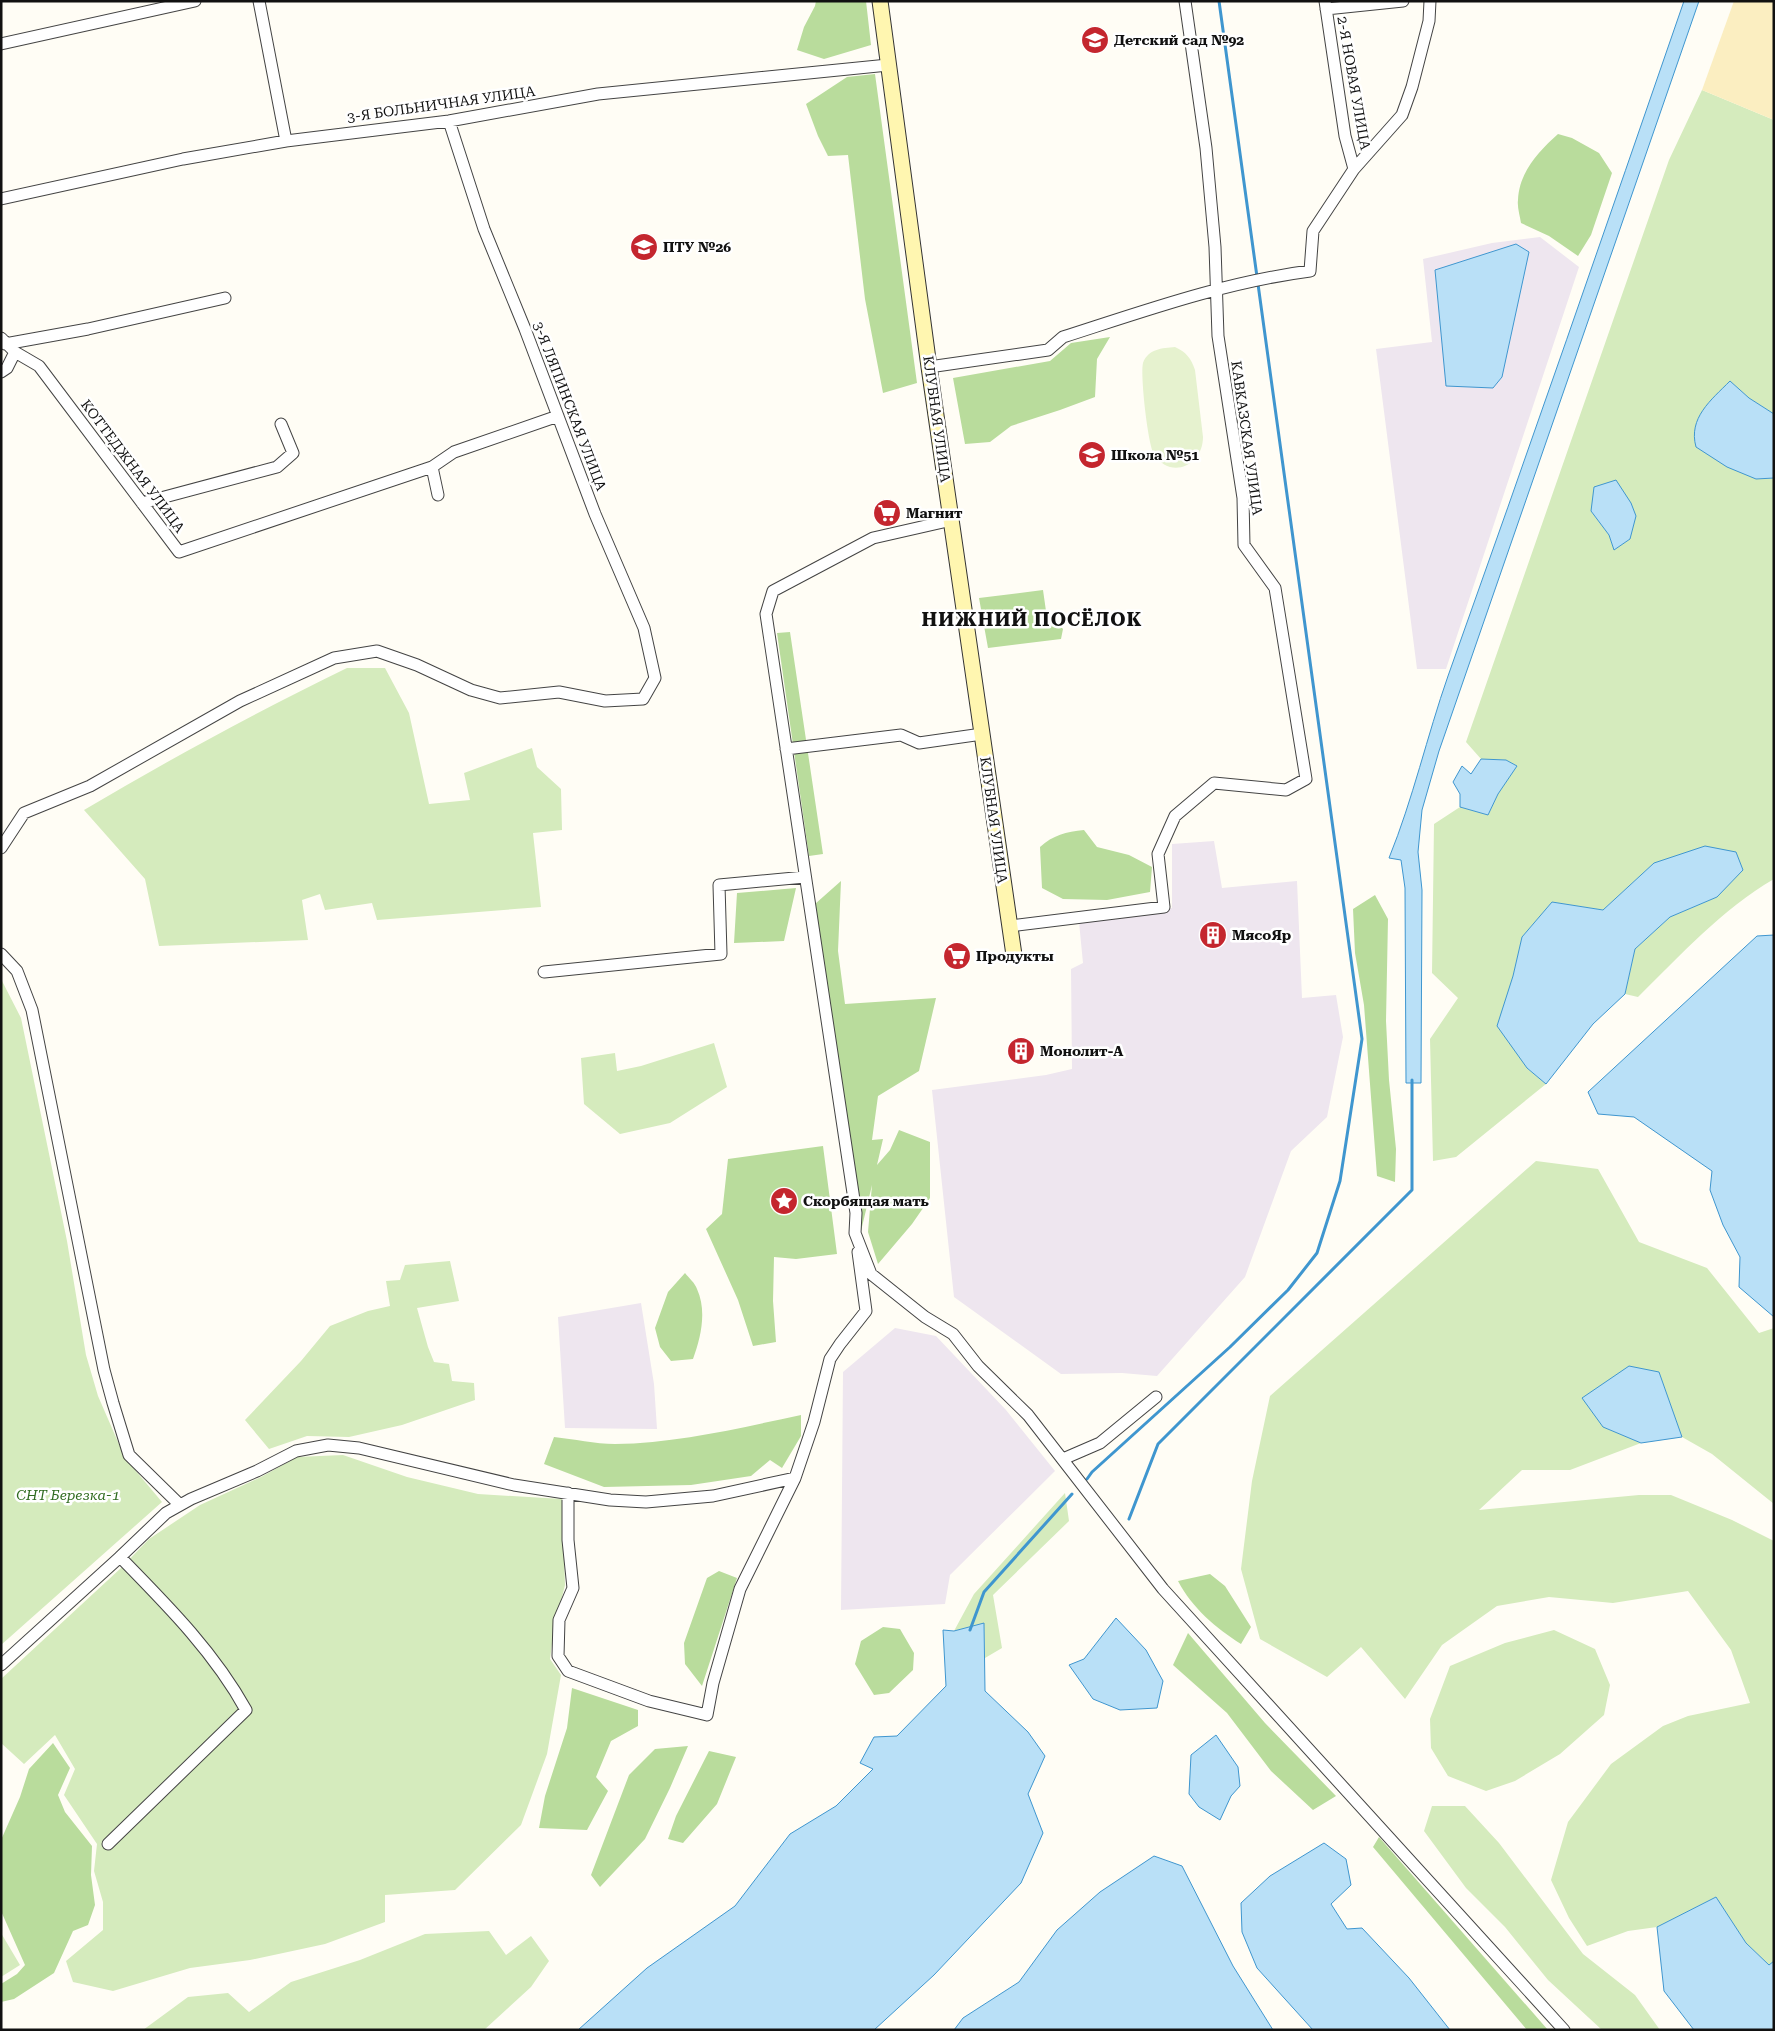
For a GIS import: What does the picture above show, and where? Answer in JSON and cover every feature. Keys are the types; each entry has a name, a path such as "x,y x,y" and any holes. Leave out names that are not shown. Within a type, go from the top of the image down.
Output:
{"street":[{"path":"1,44 195,1"},
{"path":"259,1 286,141"},
{"name":"КЛУБНАЯ УЛИЦА","path":"880,1 929,367 1014,955"},
{"name":"КАВКАЗСКАЯ УЛИЦА","path":"1010,926 1164,907 1158,854 1175,816 1214,783 1286,790 1306,779 1275,588 1244,545 1243,498 1218,336 1215,247 1206,148 1185,1"},
{"path":"1325,5 1403,1"},
{"path":"929,367 1048,350 1063,337 1216,289 1275,275 1310,271 1313,231 1354,169 1402,115 1412,87 1429,21 1430,1"},
{"name":"2-Я НОВАЯ УЛИЦА","path":"1325,5 1345,136 1354,169"},
{"name":"3-Я БОЛЬНИЧНАЯ УЛИЦА","path":"1,199 183,159 286,141 449,121 598,94 888,65"},
{"name":"3-Я ЛЯПИНСКАЯ УЛИЦА","path":"1,848 24,813 90,786 240,701 334,658 377,651 417,665 471,690 500,698 559,692 605,701 644,699 655,678 644,628 595,514 525,329 484,229 449,121"},
{"path":"3,341 88,329 225,298"},
{"name":"КОТТЕДЖНАЯ УЛИЦА","path":"3,341 15,352 39,366 179,552 432,467"},
{"path":"1,372 7,368 15,352"},
{"path":"438,495 432,467 454,452 558,416"},
{"path":"142,503 277,467 293,453 281,424"},
{"path":"568,1493 568,1540 573,1588 559,1620 558,1656 568,1671 649,1701 707,1715 740,1589 796,1478 814,1422 830,1359 866,1311 855,1233 856,1213 766,614 773,591 873,538 952,520"},
{"path":"786,749 901,734 919,744 982,734"},
{"path":"544,972 721,954 718,885 805,877"},
{"path":"1,954 16,971 32,1010 104,1370 129,1455 180,1505"},
{"path":"855,1233 871,1274 925,1317 953,1334 978,1366 1028,1415 1163,1589 1564,2030"},
{"path":"1063,1459 1100,1443 1156,1397"},
{"path":"1,1665 120,1558 166,1513 296,1451 328,1445 358,1448 514,1485 610,1500 646,1502 713,1496 796,1478"},
{"path":"108,1844 246,1710 218,1666 172,1610 120,1558"}],"shaded area":[{"path":"1540,237 1579,267 1446,669 1417,669 1376,349 1432,342 1423,259 1492,243"},
{"path":"1214,841 1222,888 1297,881 1302,998 1336,995 1343,1037 1327,1117 1291,1151 1245,1277 1157,1376 1122,1373 1061,1374 954,1297 932,1090 1046,1075 1072,1069 1071,969 1083,963 1079,922 1172,908 1172,844"},
{"path":"641,1303 654,1384 657,1429 565,1428 558,1317"},
{"path":"895,1328 936,1336 1006,1410 1055,1471 950,1575 945,1604 841,1610 843,1372"}],"green space":[{"path":"816,1 866,1 871,45 824,59 797,50 804,27"},
{"path":"875,74 917,383 883,393 865,299 848,155 828,156 806,104 847,77"},
{"path":"1702,90 1774,120 1774,414 1749,398 1730,381 1756,479 1774,478 1774,879 1719,918 1638,997 1625,994 1635,949 1670,917 1717,897 1654,863 1603,910 1552,902 1522,937 1513,976 1527,1068 1546,1084 1456,1157 1433,1161 1430,1039 1458,998 1432,973 1434,824 1460,807 1488,815 1498,794 1517,766 1506,760 1481,759 1466,742 1669,160","holes":["1591,511 1630,539 1614,550 1609,535"]},
{"path":"1558,134 1572,138 1599,153 1612,173 1591,235 1578,256 1549,236 1521,223 1518,209 1519,190 1526,171 1537,155"},
{"path":"1110,337 1097,359 1095,397 1011,426 990,442 965,444 953,378 1050,361 1071,343"},
{"path":"1175,347 1188,356 1195,370 1203,437 1202,447 1198,456 1192,462 1177,468 1161,462 1154,454 1149,438 1142,370 1145,358 1152,352"},
{"path":"1043,590 1046,611 1063,629 1061,639 988,648 979,598"},
{"path":"790,632 823,854 809,856 777,633"},
{"path":"347,668 385,668 409,713 429,804 470,800 464,773 532,748 537,767 561,789 562,830 533,833 541,907 377,920 372,903 325,910 320,894 302,900 308,940 159,946 145,879 84,810 214,736"},
{"path":"1084,830 1097,847 1129,855 1152,867 1150,892 1107,900 1063,899 1042,888 1040,847 1060,835"},
{"path":"841,881 838,951 845,1004 936,998 919,1071 878,1096 872,1140 883,1139 877,1165 890,1150 899,1130 930,1142 930,1198 912,1224 878,1264 868,1232 872,1185 861,1231 815,904"},
{"path":"796,888 784,941 734,943 737,893"},
{"path":"1375,895 1388,919 1386,1021 1389,1080 1396,1149 1395,1182 1377,1176 1364,1005 1355,953 1353,909"},
{"name":"СНТ Березка-1","path":"1,979 21,1018 67,1241 86,1355 98,1396 125,1458 162,1502 1,1645"},
{"path":"714,1043 727,1087 670,1123 620,1134 584,1104 581,1058 615,1053 617,1071 641,1066"},
{"path":"823,1146 837,1254 796,1259 774,1257 773,1301 776,1342 753,1346 738,1300 706,1229 722,1214 728,1159"},
{"path":"1536,1161 1598,1169 1639,1242 1707,1268 1759,1333 1774,1328 1774,1504 1712,1454 1682,1437 1659,1372 1603,1427 1641,1443 1570,1470 1522,1470 1479,1510 1639,1495 1671,1495 1732,1520 1774,1541 1774,1961 1769,1965 1746,1943 1716,1897 1657,1927 1628,1931 1587,1946 1569,1918 1551,1880 1568,1822 1611,1764 1663,1726 1688,1716 1750,1703 1731,1650 1688,1591 1613,1603 1549,1597 1497,1606 1442,1645 1405,1699 1361,1647 1327,1677 1260,1639 1241,1569 1252,1481 1270,1396"},
{"path":"450,1261 459,1301 417,1308 434,1362 449,1364 452,1381 474,1383 475,1400 402,1425 349,1437 307,1436 269,1449 245,1420 301,1361 330,1326 368,1311 390,1306 386,1281 400,1280 405,1265"},
{"path":"685,1273 695,1285 700,1297 702,1324 693,1359 671,1361 660,1347 655,1328 668,1292"},
{"path":"801,1415 801,1436 782,1468 770,1460 751,1476 691,1485 604,1487 544,1464 554,1437 607,1444 662,1441 708,1434"},
{"path":"343,1455 407,1477 478,1494 562,1499 565,1585 554,1629 550,1659 561,1675 547,1754 521,1825 455,1890 385,1895 385,1922 325,1944 250,1960 190,1968 113,1991 73,1982 66,1961 103,1930 103,1902 94,1871 97,1844 64,1795 75,1769 55,1735 24,1764 1,1743 1,1679 121,1568 149,1539 200,1505 261,1477 297,1457"},
{"path":"1065,1493 1069,1521 993,1595 1002,1648 985,1658 984,1624 954,1631 974,1594"},
{"path":"719,1571 737,1578 702,1686 685,1664 684,1643 707,1578"},
{"path":"1210,1574 1225,1586 1251,1627 1241,1644 1197,1609 1178,1581"},
{"path":"883,1627 900,1629 914,1653 913,1670 889,1693 874,1695 855,1664 861,1641"},
{"path":"1554,1630 1595,1649 1610,1685 1604,1715 1560,1754 1515,1781 1486,1791 1448,1776 1431,1748 1430,1719 1450,1666 1505,1643"},
{"path":"1188,1633 1265,1723 1336,1796 1313,1810 1271,1771 1227,1713 1173,1665"},
{"path":"572,1688 638,1710 638,1726 611,1741 596,1777 608,1791 587,1830 539,1828 545,1796 567,1728"},
{"path":"53,1743 70,1768 58,1795 65,1812 92,1846 91,1875 95,1905 88,1925 73,1931 54,1973 14,1999 1,2002 1,1984 17,1974 25,1965 1,1911 1,1840 20,1797 29,1769"},
{"path":"688,1746 645,1839 600,1887 591,1875 629,1775 655,1749"},
{"path":"709,1751 736,1757 717,1804 683,1843 668,1839 676,1816"},
{"path":"1432,1806 1465,1806 1499,1843 1583,1954 1635,1995 1660,2030 1602,2030 1548,1980 1505,1927 1466,1888 1424,1831"},
{"path":"1379,1837 1548,2030 1527,2030 1373,1847"},
{"path":"489,1931 506,1955 531,1936 549,1961 531,1987 484,2030 143,2030 188,1997 228,1993 249,2012 291,1982 360,1960 425,1934"},
{"path":"1,1933 20,1965 1,1977"}],"sand":[{"path":"1734,1 1774,1 1774,120 1702,90"}],"water":[{"path":"1684,1 1699,1 1439,751 1422,810 1418,852 1422,890 1421,1083 1406,1083 1405,888 1401,860 1389,858 1398,836 1448,676"},
{"path":"1516,244 1529,252 1502,377 1493,388 1446,386 1435,270"},
{"path":"1730,381 1749,398 1774,414 1774,478 1756,479 1727,467 1696,447 1694,437 1698,418"},
{"path":"1616,480 1631,503 1636,516 1630,539 1614,550 1609,535 1591,511 1594,487"},
{"path":"1481,759 1506,760 1517,766 1498,794 1488,815 1460,807 1460,794 1453,782 1462,766 1471,774"},
{"path":"1705,846 1736,852 1743,870 1717,897 1670,917 1635,949 1625,994 1593,1024 1546,1084 1527,1068 1497,1026 1513,976 1522,937 1552,902 1603,910 1654,863"},
{"path":"1774,935 1774,1317 1739,1287 1740,1257 1723,1225 1710,1190 1712,1171 1634,1117 1598,1114 1588,1092 1757,936"},
{"path":"1629,1366 1659,1372 1682,1437 1641,1443 1603,1427 1582,1398"},
{"path":"1116,1618 1146,1650 1163,1681 1157,1708 1120,1710 1093,1699 1069,1665 1084,1659"},
{"path":"984,1623 985,1691 1028,1732 1045,1756 1028,1794 1043,1833 1021,1883 934,1975 874,2030 578,2030 647,1968 735,1906 790,1834 836,1806 873,1769 860,1763 874,1737 897,1736 946,1686 943,1630 954,1631"},
{"path":"1216,1735 1238,1767 1240,1786 1231,1796 1220,1820 1199,1807 1189,1794 1191,1755"},
{"path":"1324,1843 1346,1859 1351,1885 1331,1904 1347,1929 1362,1928 1409,1978 1450,2030 1313,2030 1257,1968 1242,1932 1241,1903 1270,1876"},
{"path":"1154,1856 1182,1866 1233,1966 1273,2030 954,2030 963,2018 1019,1982 1057,1930 1100,1892"},
{"path":"1716,1897 1746,1943 1769,1965 1774,1961 1774,2030 1694,2030 1664,1991 1657,1927"}],"waterway":[{"path":"1087,1479 1092,1472 1230,1347 1288,1290 1317,1253 1340,1181 1362,1039 1219,1"},
{"path":"1129,1519 1158,1444 1412,1190 1412,1080"},
{"path":"970,1630 984,1592 1072,1494"}],"place":[{"name":"Детский сад №92","path":"1095,40"},
{"name":"ПТУ №26","path":"644,247"},
{"name":"Школа №51","path":"1092,455"},
{"name":"Магнит","path":"887,513"},
{"name":"МясоЯр","path":"1213,935"},
{"name":"Продукты","path":"957,956"},
{"name":"Монолит-А","path":"1021,1051"},
{"name":"Скорбящая мать","path":"784,1201"}],"district":[{"name":"НИЖНИЙ ПОСЁЛОК","path":"1032,619"}]}
